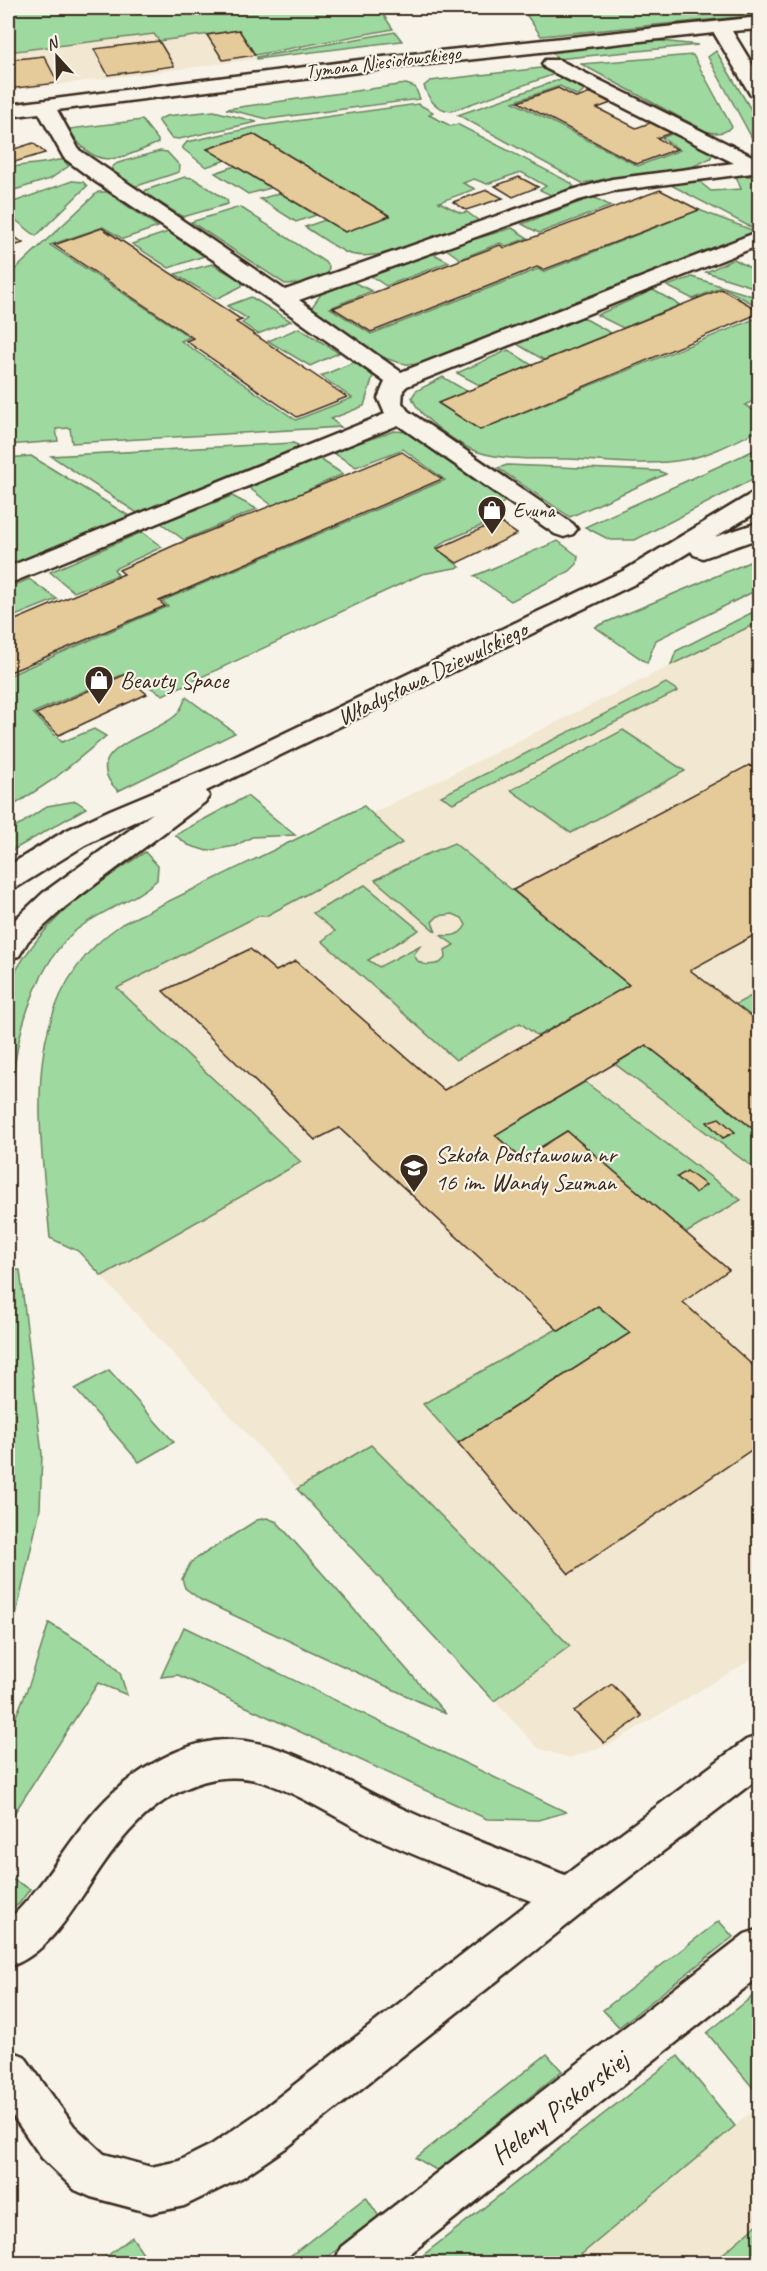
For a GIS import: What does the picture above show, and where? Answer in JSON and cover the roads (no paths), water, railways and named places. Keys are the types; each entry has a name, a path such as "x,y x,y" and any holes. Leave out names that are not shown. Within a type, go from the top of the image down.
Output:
{"street":[{"name":"Tymona Niesiołowskiego","path":"8,111 384,61 759,23"},
{"path":"719,26 759,94"},
{"path":"552,64 758,166"},
{"path":"45,106 71,154 399,381"},
{"path":"282,299 572,196 612,185 758,166"},
{"path":"564,529 400,416 393,409 388,396 391,388 399,381 759,237"},
{"path":"8,576 400,416"},
{"name":"Władysława Dziewulskiego","path":"8,879 75,838 120,816 230,770 634,575 759,499"},
{"name":"Władysława Dziewulskiego","path":"634,575 759,529"},
{"name":"Władysława Dziewulskiego","path":"8,949 17,934 54,900 230,770"},
{"path":"8,2072 58,2142 91,2174 151,2190 184,2183 227,2162 274,2129 570,1897 759,1753"},
{"path":"8,1947 45,1913 95,1839 125,1808 183,1767 232,1758 263,1763 387,1822 570,1897"},
{"name":"Heleny Piskorskiej","path":"358,2264 759,1949"}],"place":[{"name":"Evuna","path":"492,536"},
{"name":"Beauty Space","path":"99,706"},
{"name":"Szkoła Podstawowa nr 16 im. Wandy Szuman","path":"414,1194"}]}
